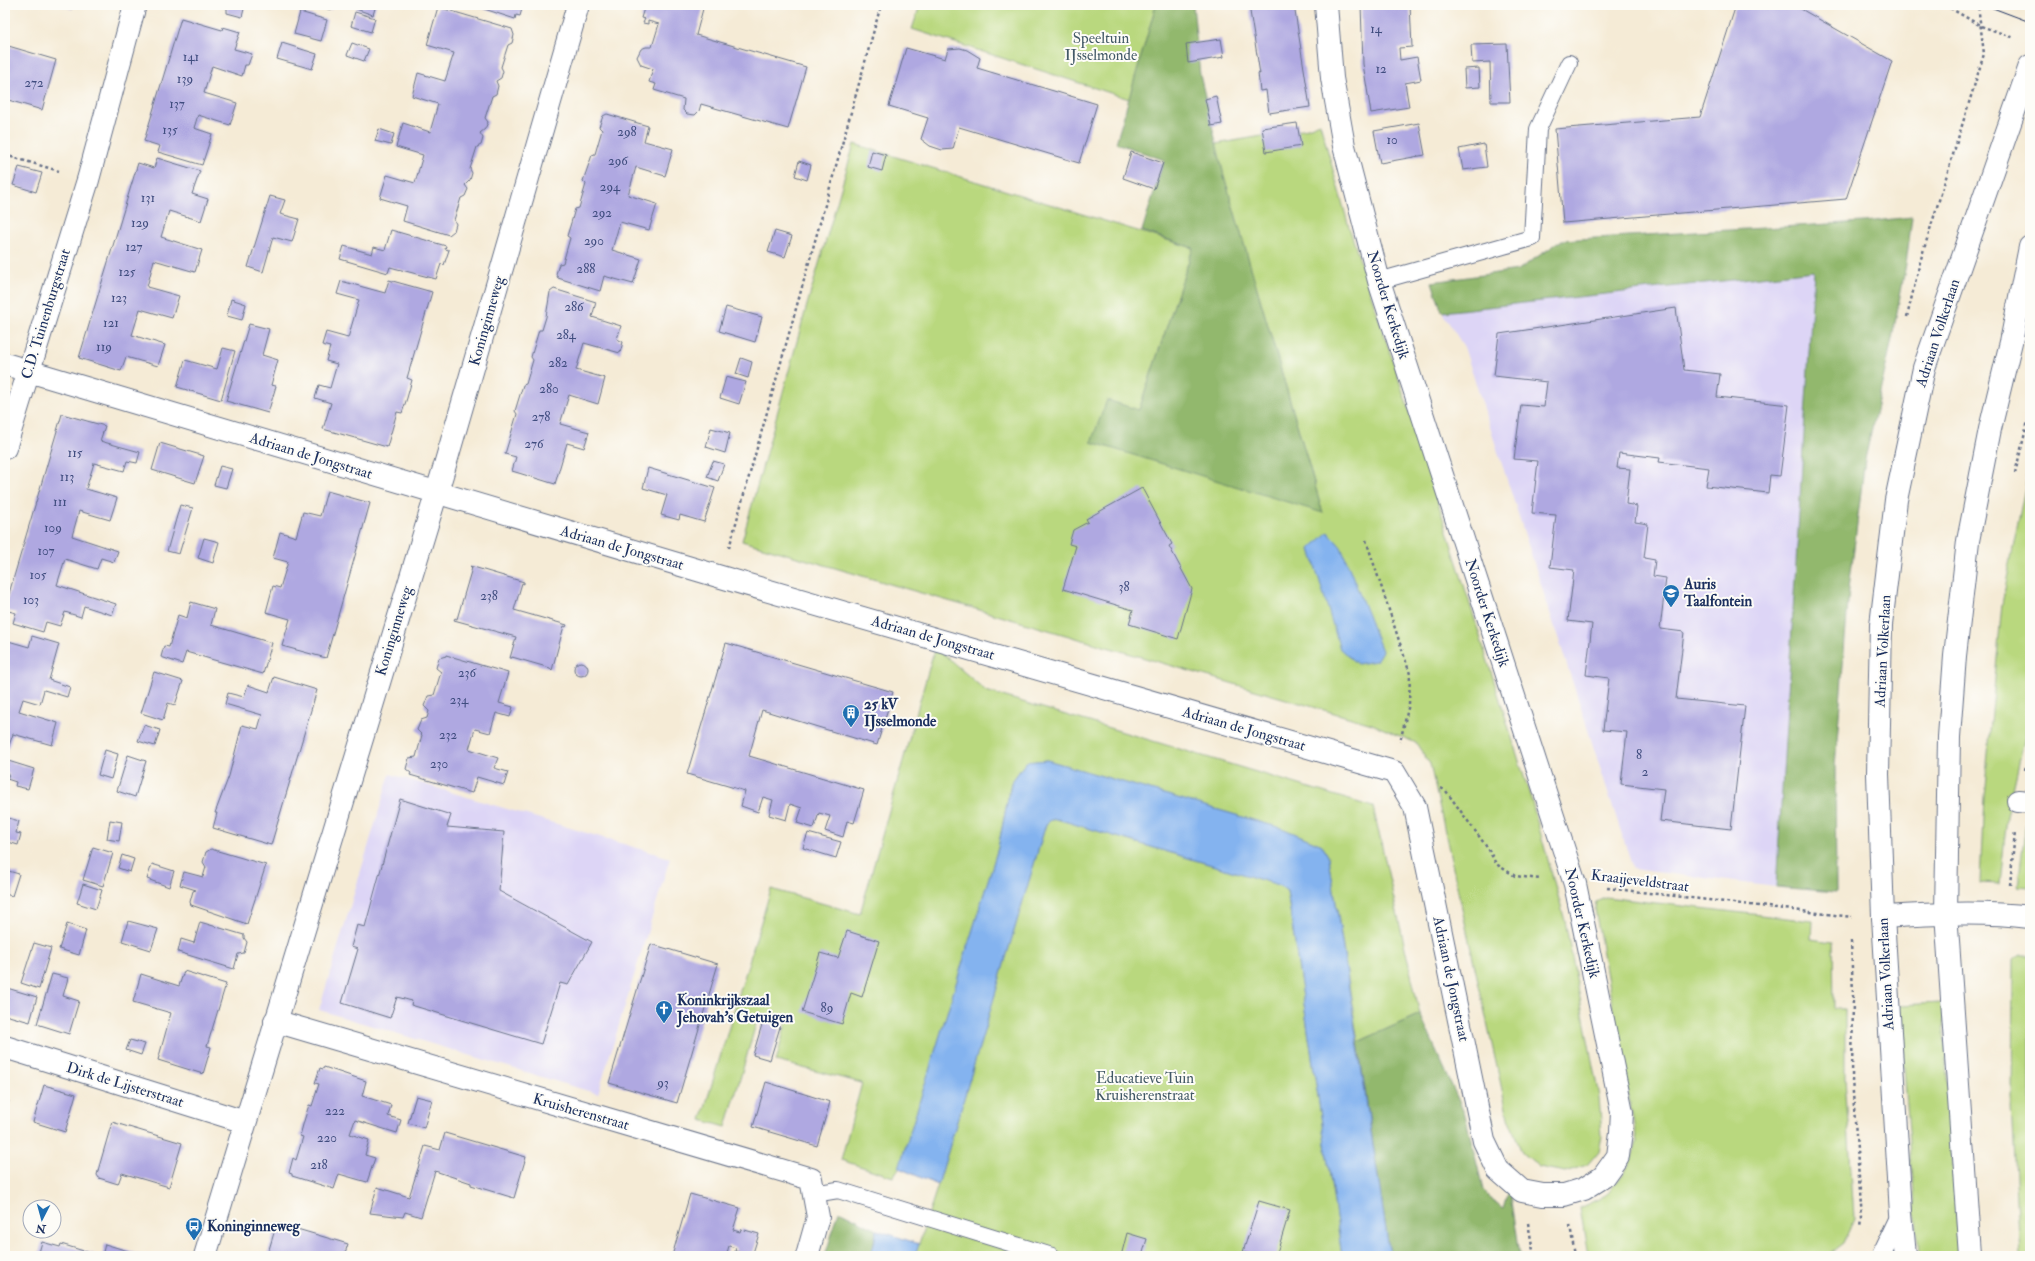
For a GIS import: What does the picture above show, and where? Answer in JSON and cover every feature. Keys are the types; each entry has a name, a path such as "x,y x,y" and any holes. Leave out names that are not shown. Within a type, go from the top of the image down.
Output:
{"street":[{"name":"C.D. Tuinenburgstraat","path":"5,448 27,371 88,180 135,5"},
{"name":"Koninginneweg","path":"205,1256 436,493 578,5"},
{"name":"Noorder Kerkedijk","path":"1326,5 1332,78 1344,146 1379,281 1575,884 1622,1112 1618,1156 1603,1177 1584,1188 1564,1195"},
{"name":"Adriaan Volkerlaan","path":"1905,1256 1883,917 1878,774 1881,625 1896,500 1924,368 2030,66"},
{"path":"1970,1256 1946,913 1950,737 1955,656 1968,541 1990,429 2011,342 2030,247"},
{"name":"Adriaan de Jongstraat","path":"5,364 721,577 1394,772 1415,807 1484,1141 1498,1170 1522,1191 1543,1195 1564,1195"},
{"path":"1883,917 1946,913 2007,914 2030,917"},
{"name":"Kruisherenstraat","path":"275,1022 811,1180 818,1217 807,1256"},
{"name":"Dirk de Lijsterstraat","path":"5,1047 245,1122"}],"lane":[{"path":"1379,281 1532,238 1538,129 1569,63"},
{"path":"814,1194 838,1190 1052,1256"},
{"path":"1880,1256 1901,1212"}],"path":[{"path":"721,577 881,5"},
{"path":"1945,5 1981,26 2016,38"},
{"path":"5,155 88,180"},
{"path":"2014,480 2030,413"},
{"path":"1366,540 1410,674 1409,704 1394,772"},
{"name":"Kraaijeveldstraat","path":"1439,787 1446,791 1489,850 1496,864 1515,876 1850,916 1883,917"},
{"path":"2010,885 2016,826"},
{"path":"1850,916 1850,924"},
{"path":"1851,940 1853,994 1852,1079 1862,1219 1860,1234"}],"shaded area":[{"name":"Auris Taalfontein","path":"1814,271 1776,887 1633,869 1464,347 1442,312"},
{"path":"390,774 670,858 598,1094 319,1010"}],"green space":[{"name":"Speeltuin IJsselmonde","path":"920,5 1156,5 1129,99 912,29"},
{"path":"1156,5 1193,5 1200,75 1224,176 1323,513 1091,442 1107,400 1139,410 1193,248 1142,231 1164,160 1116,143"},
{"path":"1320,123 1349,227 1416,432 1531,799 1565,921 1599,1097 1602,1136 1599,1151 1587,1165 1565,1172 1539,1167 1522,1153 1508,1117 1430,764 1416,743 1372,724 742,541 807,305 854,144 1193,248 1139,410 1323,513 1224,176 1216,144 1308,128","holes":["1310,549 1382,651 1322,587"]},
{"path":"1912,217 1906,264 1891,344 1865,459 1849,589 1835,766 1836,892 1776,887 1814,271 1442,312 1432,282 1518,270 1562,240 1864,222"},
{"path":"2030,462 2030,714 2007,816 2000,884 1980,883 1984,796 2002,604"},
{"path":"935,647 986,691 1373,807 1420,1014 1358,1042 1329,858 1322,845 1284,829 1047,760 1026,762 1011,783 998,848 899,1168 893,1177 841,1160 862,1083 776,1061 786,1023 758,1017 726,1127 701,1120 771,889 860,914"},
{"name":"Educatieve Tuin Kruisherenstraat","path":"1057,819 1279,885 1287,891 1342,1256 915,1256 938,1185 1046,824 1051,820"},
{"path":"2026,821 2030,821 2030,887 2018,886"},
{"path":"1605,897 1812,921 1811,939 1833,942 1834,1009 1845,1009 1845,1077 1854,1218 1843,1243 1826,1256 1588,1256 1580,1208 1606,1196 1629,1166 1637,1142 1595,909 1596,901"},
{"path":"2021,955 2030,955 2030,1256 2020,1256 2012,1105 2013,960"},
{"path":"1942,1003 1959,1256 1919,1256 1899,1005"},
{"path":"1420,1014 1465,1115 1483,1189 1492,1200 1504,1208 1510,1188 1520,1256 1390,1256 1358,1042"},
{"path":"839,1211 877,1230 871,1256 825,1256"}],"water":[{"path":"1328,532 1341,547 1382,651 1376,661 1357,664 1340,649 1310,549"},
{"path":"1047,760 1284,829 1322,845 1329,858 1390,1256 1342,1256 1287,891 1279,885 1057,819 1051,820 1046,824 938,1185 899,1168 998,848 1011,783 1026,762"},
{"path":"877,1230 919,1244 915,1256 871,1256"}],"building":[{"path":"60,5 73,5 72,9"},
{"path":"217,5 245,5 242,17 227,13 227,8"},
{"path":"315,5 333,5 331,10"},
{"path":"357,5 376,5 373,15 356,9"},
{"path":"472,5 523,5 520,16 516,15 515,19"},
{"path":"645,5 704,5 696,35 806,67 788,129 701,104 699,111 695,115 687,114 683,110 684,99 654,90 656,84 649,82 653,69 641,65 637,57 641,49 652,47 659,24 648,21 648,24 643,23 645,19 641,18"},
{"path":"1249,5 1294,5 1310,107 1269,113 1266,90 1260,91 1258,73 1260,74"},
{"path":"1361,5 1410,5 1412,47 1399,48 1400,60 1417,57 1421,80 1405,83 1409,107 1371,113 1363,64"},
{"path":"1736,5 1794,5 1892,61 1846,199 1563,223 1555,129 1700,117"},
{"path":"438,7 512,29 514,35 512,43 508,45 501,67 503,71 501,78 496,81 498,86 496,94 492,96 485,118 488,122 485,129 480,133 483,138 481,145 477,147 470,169 472,173 470,180 465,185 468,189 465,196 461,198 454,220 456,224 454,231 449,235 403,221 407,206 380,198 387,175 415,183 423,155 396,147 403,123 430,132 438,104 412,96 418,73 445,81 454,53 427,45"},
{"path":"300,12 327,20 321,41 294,34"},
{"path":"355,12 375,18 371,32 351,26"},
{"path":"181,18 222,30 223,27 240,32 234,49 252,54 248,65 245,65 242,76 212,66 204,93 237,103 230,125 198,115 194,128 212,134 202,165 158,152 160,146 144,141"},
{"path":"1221,39 1224,57 1188,63 1186,44"},
{"path":"282,43 317,54 312,69 277,59"},
{"path":"352,43 369,49 364,61 347,55"},
{"path":"1507,44 1510,102 1491,102 1490,62 1472,63 1471,45"},
{"path":"5,45 56,60 42,110 5,99"},
{"path":"906,48 945,59 948,49 960,48 967,50 980,58 977,68 1097,104 1079,163 959,127 953,149 942,150 930,146 921,139 928,118 889,106"},
{"path":"1479,68 1480,87 1465,88 1464,69"},
{"path":"1216,96 1222,124 1211,126 1205,99"},
{"path":"607,114 648,126 644,141 673,149 665,176 636,167 628,195 657,204 649,230 620,222 612,250 641,259 633,284 604,276 600,291 558,278 556,274 559,264 563,263 570,238 567,236 575,209 579,208 586,184 583,181 592,155 595,154 602,130 599,127 603,116"},
{"path":"1297,123 1301,146 1266,152 1262,128"},
{"path":"1419,123 1425,155 1380,163 1374,131"},
{"path":"379,129 394,134 391,145 375,141"},
{"path":"1484,144 1487,167 1463,170 1459,149"},
{"path":"872,151 886,155 882,171 868,167"},
{"path":"1131,152 1163,163 1154,189 1123,178"},
{"path":"157,158 200,171 192,194 208,199 201,221 169,211 161,237 202,250 195,272 154,260 147,287 179,296 172,318 140,309 132,335 165,345 158,366 126,357 121,371 79,358 138,163 154,168"},
{"path":"799,161 811,165 807,180 795,176"},
{"path":"19,167 42,173 36,192 13,185"},
{"path":"270,196 285,200 280,214 299,219 292,242 273,237 263,272 248,267"},
{"path":"391,230 446,246 445,249 449,250 444,265 441,264 436,279 390,267 388,273 340,259 344,246 372,254 374,247 385,250"},
{"path":"775,231 792,236 785,257 768,252"},
{"path":"389,280 432,292 407,378 412,380 407,398 402,413 397,412 387,447 323,429 331,403 315,398 319,385 330,388 337,364 326,361 330,347 322,345 326,332 348,338 359,300 337,294 341,281 385,293"},
{"path":"554,289 596,302 592,317 621,326 617,339 623,342 620,353 584,343 576,370 605,378 598,404 569,395 560,424 589,432 584,448 567,443 555,484 512,471 516,457 505,454 517,414 515,411 523,385 526,384 533,360 531,357 539,330 542,330 546,317 550,292"},
{"path":"231,299 246,304 242,320 227,316"},
{"path":"726,307 762,317 755,342 719,331"},
{"path":"1676,308 1684,370 1720,374 1717,397 1789,405 1780,476 1770,475 1768,493 1706,486 1709,468 1659,462 1660,458 1619,453 1617,468 1630,469 1626,504 1637,506 1635,522 1648,524 1644,558 1655,560 1653,576 1666,578 1660,629 1684,632 1676,699 1745,706 1731,829 1660,821 1664,789 1621,784 1627,732 1603,730 1609,678 1586,675 1592,624 1568,621 1574,570 1550,567 1556,515 1532,513 1538,461 1514,459 1521,405 1544,407 1547,382 1494,376 1499,334"},
{"path":"249,324 269,329 262,355 278,360 271,385 276,386 268,413 226,401"},
{"path":"223,348 235,351 221,400 177,387 185,360 217,369"},
{"path":"741,358 752,362 748,378 736,374"},
{"path":"726,377 746,382 739,404 720,398"},
{"path":"62,414 105,426 100,441 140,452 137,463 127,461 124,471 94,463 86,489 117,498 110,520 79,511 72,536 118,551 114,562 101,558 97,569 65,559 57,585 116,604 112,615 84,606 81,617 65,612 60,626 46,622 43,632 13,623 16,613 5,610 5,607"},
{"path":"711,428 730,433 725,453 706,447"},
{"path":"160,443 204,456 195,483 152,470"},
{"path":"713,461 724,464 718,481 707,477"},
{"path":"220,466 232,469 226,488 214,485"},
{"path":"648,468 715,488 704,522 680,515 679,520 661,515 667,495 643,488"},
{"path":"1142,488 1172,544 1169,546 1192,589 1178,639 1129,624 1133,610 1063,589 1076,546 1069,544 1073,530 1088,522 1086,519"},
{"path":"327,491 370,503 326,658 282,646 290,619 266,612 273,586 280,588 288,562 273,558 280,532 296,537 303,512 320,516"},
{"path":"180,505 193,508 179,554 167,551"},
{"path":"204,538 219,542 213,563 198,558"},
{"path":"470,566 524,582 524,584 522,583 514,610 567,625 566,627 564,626 552,670 550,668 512,657 510,658 516,637 454,620 455,618 457,619 472,568"},
{"path":"191,602 215,609 211,625 272,643 263,674 186,652 182,664 161,657 164,646 169,647 178,615 187,618"},
{"path":"32,636 59,644 49,680 70,687 67,697 44,690 40,704 23,699 19,711 58,723 52,745 13,734 5,757 5,640 29,647"},
{"name":"25 kV IJsselmonde","path":"726,643 893,692 877,745 762,710 749,756 864,790 854,823 847,821 843,837 825,831 830,816 819,813 814,828 797,823 802,808 790,804 786,820 769,815 773,800 763,797 758,812 741,806 745,791 687,774"},
{"path":"446,655 508,673 499,703 513,707 510,717 496,713 490,733 475,729 469,749 498,758 494,768 508,772 504,785 477,777 472,793 410,775 411,773 406,769 409,758 416,757 422,735 417,730 421,720 427,718 429,711 424,706 428,696 434,695 441,672 436,668 439,658"},
{"path":"578,662 584,662 588,666 588,672 584,676 578,676 574,672 574,666"},
{"path":"154,672 183,681 175,705 168,703 163,720 141,713"},
{"path":"274,677 317,690 271,845 213,828 217,813 215,813 229,776 242,725 258,729 262,715 225,704 228,693 244,697 248,685 269,692"},
{"path":"144,725 160,730 155,746 138,741"},
{"path":"105,750 118,754 111,779 98,775"},
{"path":"128,755 146,761 135,797 117,791"},
{"path":"5,760 34,769 28,789 15,786 16,782 7,779 9,774 5,773"},
{"path":"400,799 451,815 447,827 504,832 499,891 592,942 568,985 560,983 541,1044 411,1005 412,1001 397,997 390,1018 342,1003 358,949 351,947 357,925 365,927"},
{"path":"5,817 19,821 16,833 21,834 18,845 5,841"},
{"path":"110,820 122,822 119,841 107,839"},
{"path":"808,833 841,842 836,858 803,848"},
{"path":"93,847 113,853 103,886 83,880"},
{"path":"211,849 266,865 247,924 191,905 190,902 193,891 196,890 180,885 184,872 203,877 206,867 203,862 206,852"},
{"path":"122,855 134,859 130,872 118,868"},
{"path":"152,864 174,871 169,887 147,879"},
{"path":"5,870 19,874 12,896 5,894"},
{"path":"83,884 102,890 96,909 77,903"},
{"path":"128,921 158,929 151,950 122,941"},
{"path":"200,922 244,935 247,942 244,953 238,954 234,969 178,952 181,939 194,943"},
{"path":"67,924 86,930 79,955 59,949"},
{"path":"847,931 879,941 862,997 851,993 842,1024 802,1012 820,953 838,958"},
{"path":"34,943 51,948 39,989 21,983"},
{"name":"Koninkrijkszaal Jehovah's Getuigen","path":"651,944 718,964 677,1103 609,1083"},
{"path":"184,971 226,984 207,1046 211,1047 203,1074 158,1060 171,1013 133,1002 141,974 179,986"},
{"path":"52,974 68,978 63,996 79,1001 69,1034 37,1024"},
{"path":"7,988 37,997 30,1022 5,1015 5,995"},
{"path":"763,1021 780,1027 770,1060 753,1055"},
{"path":"130,1040 145,1044 141,1055 126,1050"},
{"path":"324,1067 366,1081 362,1096 391,1105 388,1116 401,1120 397,1133 355,1120 350,1134 369,1140 365,1155 375,1158 367,1182 339,1174 334,1189 292,1176 292,1174 289,1173 293,1158 296,1160 303,1137 300,1136 309,1105 312,1106 319,1084 315,1083 320,1068 323,1069"},
{"path":"766,1082 830,1102 817,1146 753,1127"},
{"path":"44,1085 76,1094 65,1132 33,1122"},
{"path":"416,1096 432,1100 424,1128 408,1123"},
{"path":"5,1100 9,1101 5,1114"},
{"path":"112,1122 182,1143 169,1187 122,1173 118,1184 99,1178 97,1175"},
{"path":"445,1133 526,1157 514,1198 471,1185 471,1183 435,1171 421,1217 405,1212 403,1217 370,1213 377,1187 409,1197 425,1146 440,1150"},
{"path":"690,1194 740,1208 733,1230 740,1232 741,1229 759,1234 752,1256 735,1251 736,1248 729,1246 726,1256 672,1256"},
{"path":"1259,1201 1290,1210 1276,1256 1257,1256 1243,1252"},
{"path":"277,1223 348,1244 344,1256 267,1256"},
{"path":"1127,1233 1147,1239 1142,1256 1121,1256"},
{"path":"42,1242 60,1247 61,1244 100,1256 38,1256"},
{"path":"105,1244 144,1256 102,1256"}],"tram line":[{"path":"1985,5 2030,22"}],"place":[{"name":"Auris Taalfontein","path":"1671,608"},
{"name":"25 kV IJsselmonde","path":"851,728"},
{"name":"Koninkrijkszaal Jehovah's Getuigen","path":"664,1024"},
{"name":"Koninginneweg","path":"194,1241"}]}
